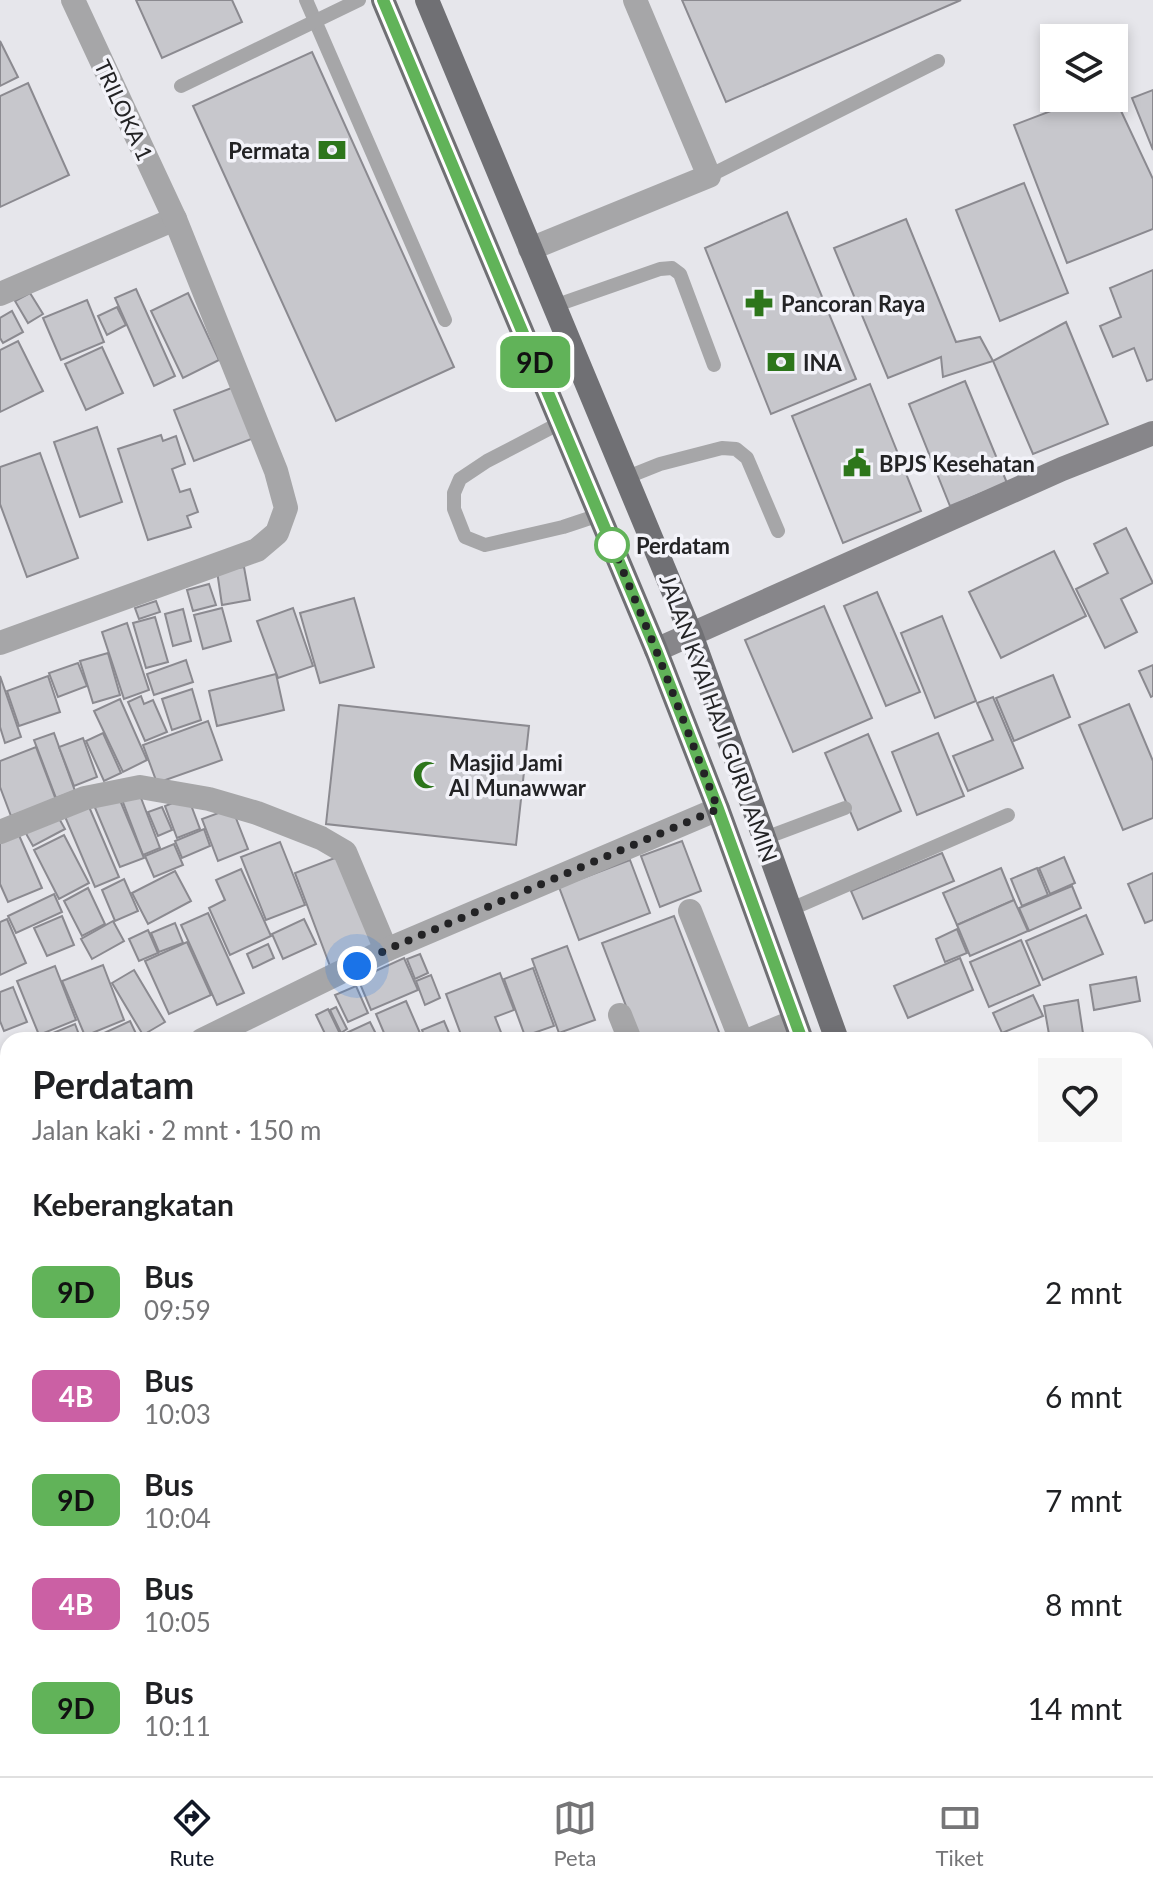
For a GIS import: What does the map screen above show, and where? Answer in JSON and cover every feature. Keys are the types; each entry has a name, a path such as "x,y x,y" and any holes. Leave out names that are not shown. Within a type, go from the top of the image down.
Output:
{"main road":[{"name":"JALAN KYAI HAJI GURU AMIN","path":"383,0 554,427 656,650 701,815 792,1030"},
{"name":"JALAN KYAI HAJI GURU AMIN","path":"427,0 691,634 834,1032"}],"street":[{"name":"TRILOKA 1","path":"0,643 257,550 277,533 286,508 276,471 175,219 73,0"},
{"path":"530,249 709,176 635,0"},
{"path":"0,294 175,219"},
{"path":"656,650 1062,469 1153,433"},
{"path":"0,832 85,798 140,787 209,799 257,813 321,838 345,852 386,950"},
{"path":"218,1032 386,950 701,815"},
{"path":"690,911 745,1032"}],"lane":[{"path":"306,0 445,320"},
{"path":"181,86 358,0"},
{"path":"709,176 938,61"},
{"path":"554,306 660,269 672,268 680,274 714,365"},
{"path":"554,427 487,461 460,479 454,493 454,509 465,537 485,545 593,517"},
{"path":"625,478 660,464 722,448 736,449 747,458 778,531"},
{"path":"765,838 845,808"},
{"path":"789,910 1008,815"}],"building":[{"path":"136,0 232,0 242,22 162,58"},
{"path":"682,0 961,0 726,102"},
{"path":"0,41 18,77 0,86"},
{"path":"312,52 454,367 336,421 193,106"},
{"path":"28,83 69,175 0,207 0,96"},
{"path":"1153,90 1153,150 1132,98"},
{"path":"1048,112 1122,112 1153,179 1153,229 1067,263 1014,125"},
{"path":"1024,183 1068,293 1000,321 956,210"},
{"path":"787,212 856,379 771,414 705,248"},
{"path":"906,219 956,342 980,337 993,361 943,377 941,357 888,378 834,248"},
{"path":"1153,270 1153,379 1147,381 1134,348 1113,357 1100,326 1121,317 1110,288"},
{"path":"136,289 175,376 154,386 115,298"},
{"path":"30,293 43,314 28,323 15,301"},
{"path":"188,293 219,360 183,378 151,311"},
{"path":"87,300 104,342 61,360 43,318"},
{"path":"117,307 126,325 107,335 98,316"},
{"path":"12,311 23,332 3,343 0,318"},
{"path":"1066,322 1108,424 1033,454 993,361"},
{"path":"18,341 43,391 0,412 0,350"},
{"path":"102,347 123,393 86,410 65,364"},
{"path":"965,381 1007,483 950,506 909,404"},
{"name":"BPJS Kesehatan","path":"870,384 921,511 843,543 792,416"},
{"path":"234,387 254,438 194,461 174,410"},
{"path":"97,427 122,502 80,517 54,442"},
{"path":"161,435 163,441 176,436 185,464 172,469 180,492 190,489 198,512 187,516 191,527 148,540 118,449"},
{"path":"40,453 78,558 27,577 0,504 0,467"},
{"path":"1126,528 1153,583 1121,599 1137,632 1105,648 1076,589 1108,573 1094,544"},
{"path":"1054,551 1086,616 1001,658 969,592"},
{"path":"244,567 250,600 222,605 217,571"},
{"path":"209,584 216,605 193,611 187,590"},
{"path":"877,592 920,692 886,706 844,606"},
{"path":"354,598 374,667 320,683 300,613"},
{"path":"156,601 160,612 139,619 135,608"},
{"path":"824,606 872,718 793,752 745,640"},
{"path":"222,608 231,641 203,649 194,615"},
{"path":"293,608 313,666 278,678 257,621"},
{"path":"183,609 191,641 173,646 165,614"},
{"path":"942,616 976,701 935,718 901,633"},
{"path":"155,617 168,662 146,668 133,623"},
{"path":"127,623 149,690 124,699 102,632"},
{"path":"108,653 120,695 93,703 80,661"},
{"path":"186,660 193,682 154,695 147,674"},
{"path":"78,663 87,686 58,697 49,673"},
{"path":"1153,665 1153,696 1151,697 1139,671"},
{"path":"276,674 284,710 217,726 209,691"},
{"path":"1053,675 1070,717 1014,741 996,698"},
{"path":"0,676 21,737 5,743 0,727"},
{"path":"48,676 60,712 19,726 7,691"},
{"path":"192,689 201,720 172,730 162,699"},
{"path":"141,696 144,704 153,700 167,732 145,741 128,702"},
{"path":"993,697 1023,768 968,791 953,756 993,740 977,703"},
{"path":"120,699 147,760 123,772 94,711"},
{"path":"1129,704 1153,761 1153,818 1123,830 1079,725"},
{"name":"Masjid Jami Al Munawwar","path":"339,705 529,726 516,845 326,824"},
{"path":"208,721 222,760 157,783 143,745"},
{"path":"54,733 75,791 56,798 34,740"},
{"path":"103,733 121,773 104,781 86,741"},
{"path":"938,733 964,796 917,815 892,752"},
{"path":"868,734 901,811 858,830 825,753"},
{"path":"83,738 97,777 74,786 59,747"},
{"path":"36,747 56,800 11,816 0,787 0,761"},
{"path":"138,790 160,848 143,855 121,797"},
{"path":"117,793 144,858 120,867 93,803"},
{"path":"188,797 200,829 177,838 165,806"},
{"path":"87,802 119,877 95,887 63,812"},
{"path":"162,807 172,830 158,836 148,812"},
{"path":"232,808 248,849 218,861 202,819"},
{"path":"56,813 65,829 33,846 24,830"},
{"path":"204,829 210,846 182,858 175,841"},
{"path":"18,833 42,888 8,902 0,884 0,840"},
{"path":"64,835 89,883 59,899 34,850"},
{"path":"682,841 701,891 660,907 641,856"},
{"path":"280,842 305,905 266,920 241,857"},
{"path":"174,844 183,865 154,877 145,856"},
{"path":"942,853 954,881 863,919 851,891"},
{"path":"340,856 375,950 330,966 295,873"},
{"path":"1064,857 1075,883 1050,894 1039,868"},
{"path":"630,860 650,913 579,940 559,887"},
{"path":"1001,868 1014,900 957,925 943,893"},
{"path":"1037,868 1048,895 1022,906 1011,879"},
{"path":"241,869 271,936 230,955 209,908 225,900 216,880"},
{"path":"175,871 191,901 148,924 132,893"},
{"path":"1153,873 1153,920 1145,923 1128,884"},
{"path":"124,879 138,911 115,921 102,890"},
{"path":"1072,886 1081,908 1029,931 1019,908"},
{"path":"88,888 105,924 82,936 64,901"},
{"path":"54,894 62,912 16,933 8,916"},
{"path":"1014,900 1028,931 970,956 957,925"},
{"path":"208,913 244,993 217,1005 181,925"},
{"path":"1086,915 1103,954 1043,980 1026,941"},
{"path":"62,916 74,945 47,956 34,928"},
{"path":"674,916 719,1032 636,1032 602,943"},
{"path":"7,919 26,963 0,975 0,922"},
{"path":"304,919 316,944 283,959 272,934"},
{"path":"113,921 124,941 92,959 81,939"},
{"path":"175,923 183,943 159,952 151,933"},
{"path":"957,929 967,953 945,962 936,939"},
{"path":"148,930 158,953 139,961 129,939"},
{"path":"1021,940 1040,985 989,1007 970,962"},
{"path":"187,942 211,995 169,1014 145,961"},
{"path":"268,944 274,958 253,968 247,954"},
{"path":"567,946 595,1020 559,1032 532,959"},
{"path":"420,954 428,973 415,979 407,959"},
{"path":"404,958 418,990 371,1010 358,979"},
{"path":"960,958 973,990 908,1018 894,986"},
{"path":"103,965 124,1020 95,1032 83,1032 62,981"},
{"path":"55,966 76,1020 46,1032 38,1032 17,981"},
{"path":"533,968 554,1026 537,1032 524,1032 504,979"},
{"path":"134,970 165,1022 148,1032 141,1032 112,983"},
{"path":"500,973 514,1010 495,1017 501,1032 460,1032 446,994"},
{"path":"431,975 440,998 425,1005 416,981"},
{"path":"1136,977 1140,1001 1094,1010 1090,985"},
{"path":"356,986 368,1013 348,1022 335,995"},
{"path":"13,987 27,1022 4,1031 0,1021 0,992"},
{"path":"1033,995 1043,1016 1002,1032 993,1013"},
{"path":"1078,1000 1083,1032 1049,1032 1044,1006"},
{"path":"406,1001 420,1032 384,1032 376,1014"},
{"path":"336,1007 347,1029 341,1032 330,1010"},
{"path":"328,1009 339,1032 324,1032 316,1015"},
{"path":"130,1021 135,1032 106,1032"},
{"path":"444,1021 449,1032 423,1032"},
{"path":"370,1022 375,1032 348,1032"},
{"path":"75,1024 78,1032 55,1032"}],"bus line":[{"name":"9D","path":"383,0 656,650 799,1032"}],"place":[{"name":"Permata","path":"332,150"},
{"name":"Pancoran Raya","path":"759,303"},
{"name":"INA","path":"781,362"},
{"name":"BPJS Kesehatan","path":"857,463"},
{"name":"Perdatam","path":"612,545"},
{"name":"Masjid Jami Al Munawwar","path":"427,775"}],"route":[{"path":"357,966 386,950 718,809 611,542 612,545"}]}
